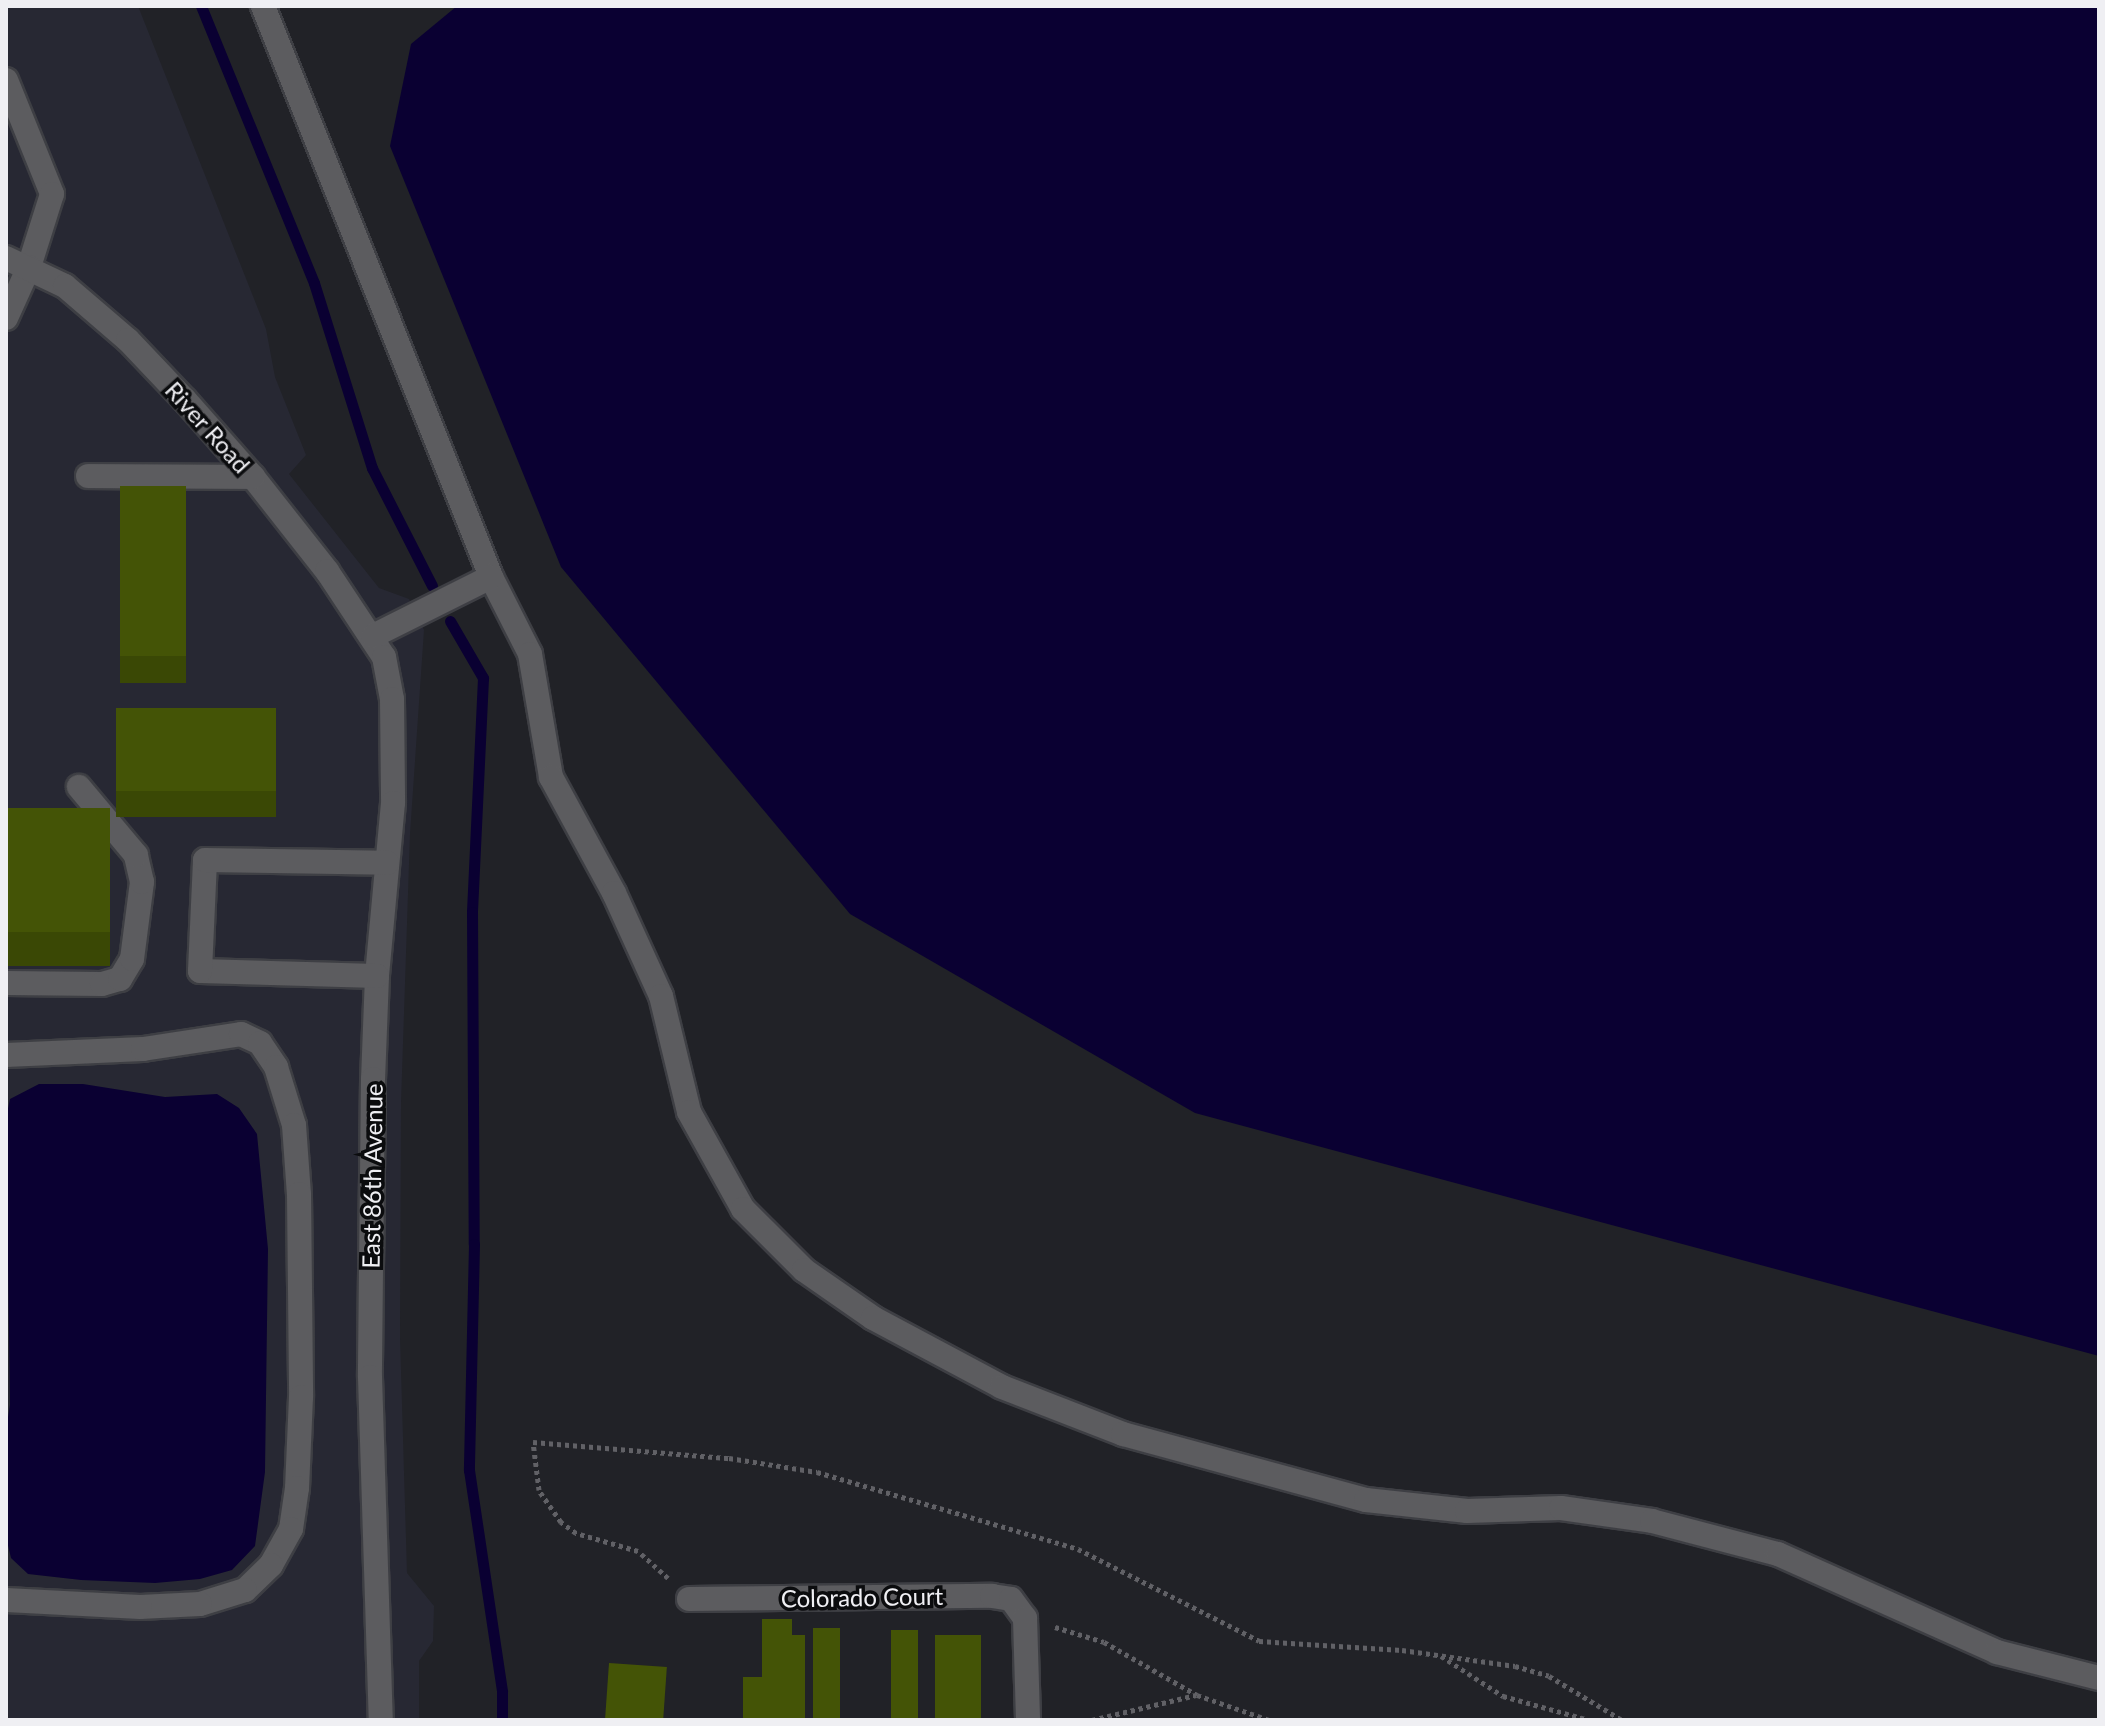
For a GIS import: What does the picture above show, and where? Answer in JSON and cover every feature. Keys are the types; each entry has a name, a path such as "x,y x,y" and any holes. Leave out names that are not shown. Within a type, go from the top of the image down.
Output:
{"street":[{"path":"263,6 491,577 530,654 551,777 614,893 661,996 689,1112 743,1209 804,1270 873,1318 1002,1387 1123,1434 1366,1500 1467,1511 1561,1508 1652,1521 1778,1554 1997,1652 2099,1678"},
{"path":"6,80 52,194 17,263 6,318"},
{"name":"River Road","path":"17,263 65,286 128,340 253,477 373,636"},
{"path":"88,476 253,477"},
{"path":"373,636 491,577"},
{"name":"East 86th Avenue","path":"373,636 384,657 392,699 393,803 377,976 370,1377 381,1720"},
{"path":"6,983 102,984 120,979 132,959 142,882 136,855 79,787"},
{"path":"377,976 200,971 205,860 387,863"},
{"path":"6,1055 143,1049 241,1034 260,1043 276,1067 294,1125 299,1194 301,1397 297,1488 291,1529 271,1565 245,1590 200,1604 140,1607 6,1600"},
{"name":"Colorado Court","path":"689,1599 992,1596 1011,1599 1025,1621"},
{"path":"1025,1621 1028,1720"}],"path":[{"path":"689,1599 638,1551 576,1533 561,1522 539,1490 533,1442 729,1458 817,1472 1026,1530 1078,1549 1259,1641 1438,1654 1515,1666 1549,1676 1622,1720"},
{"path":"1025,1621 1069,1629 1104,1642 1197,1695 1269,1720"},
{"path":"1438,1654 1503,1696 1589,1720"},
{"path":"1092,1720 1197,1695"}],"shaded area":[{"path":"6,6 138,6 266,329 275,377 306,455 289,474 379,588 409,599 424,630 410,834 401,1103 400,1337 407,1573 434,1606 433,1641 419,1661 419,1720 6,1720"},
{"path":"457,6 2099,6 2099,1356 1195,1113 850,914 561,567 390,146 411,44"},
{"path":"39,1084 83,1084 165,1097 217,1094 239,1108 257,1134 268,1249 265,1472 255,1546 232,1570 200,1579 155,1583 81,1580 28,1574 11,1558 6,1537 6,1429 10,1405 6,1118 10,1099"}],"building":[{"path":"120,486 186,486 186,656 120,656"},
{"path":"116,708 276,708 276,791 116,791"},
{"path":"6,808 110,808 110,932 6,932"},
{"path":"762,1619 792,1619 792,1635 805,1635 805,1720 743,1720 743,1677 762,1677"},
{"path":"813,1628 840,1628 840,1720 813,1720"},
{"path":"891,1630 918,1630 918,1720 891,1720"},
{"path":"935,1635 981,1635 981,1720 935,1720"},
{"path":"609,1663 667,1667 663,1720 605,1720"}],"waterway":[{"path":"201,6 314,283 372,468 432,586"},
{"path":"450,621 483,678 472,912 474,1244 469,1470 502,1692 502,1720"}]}
